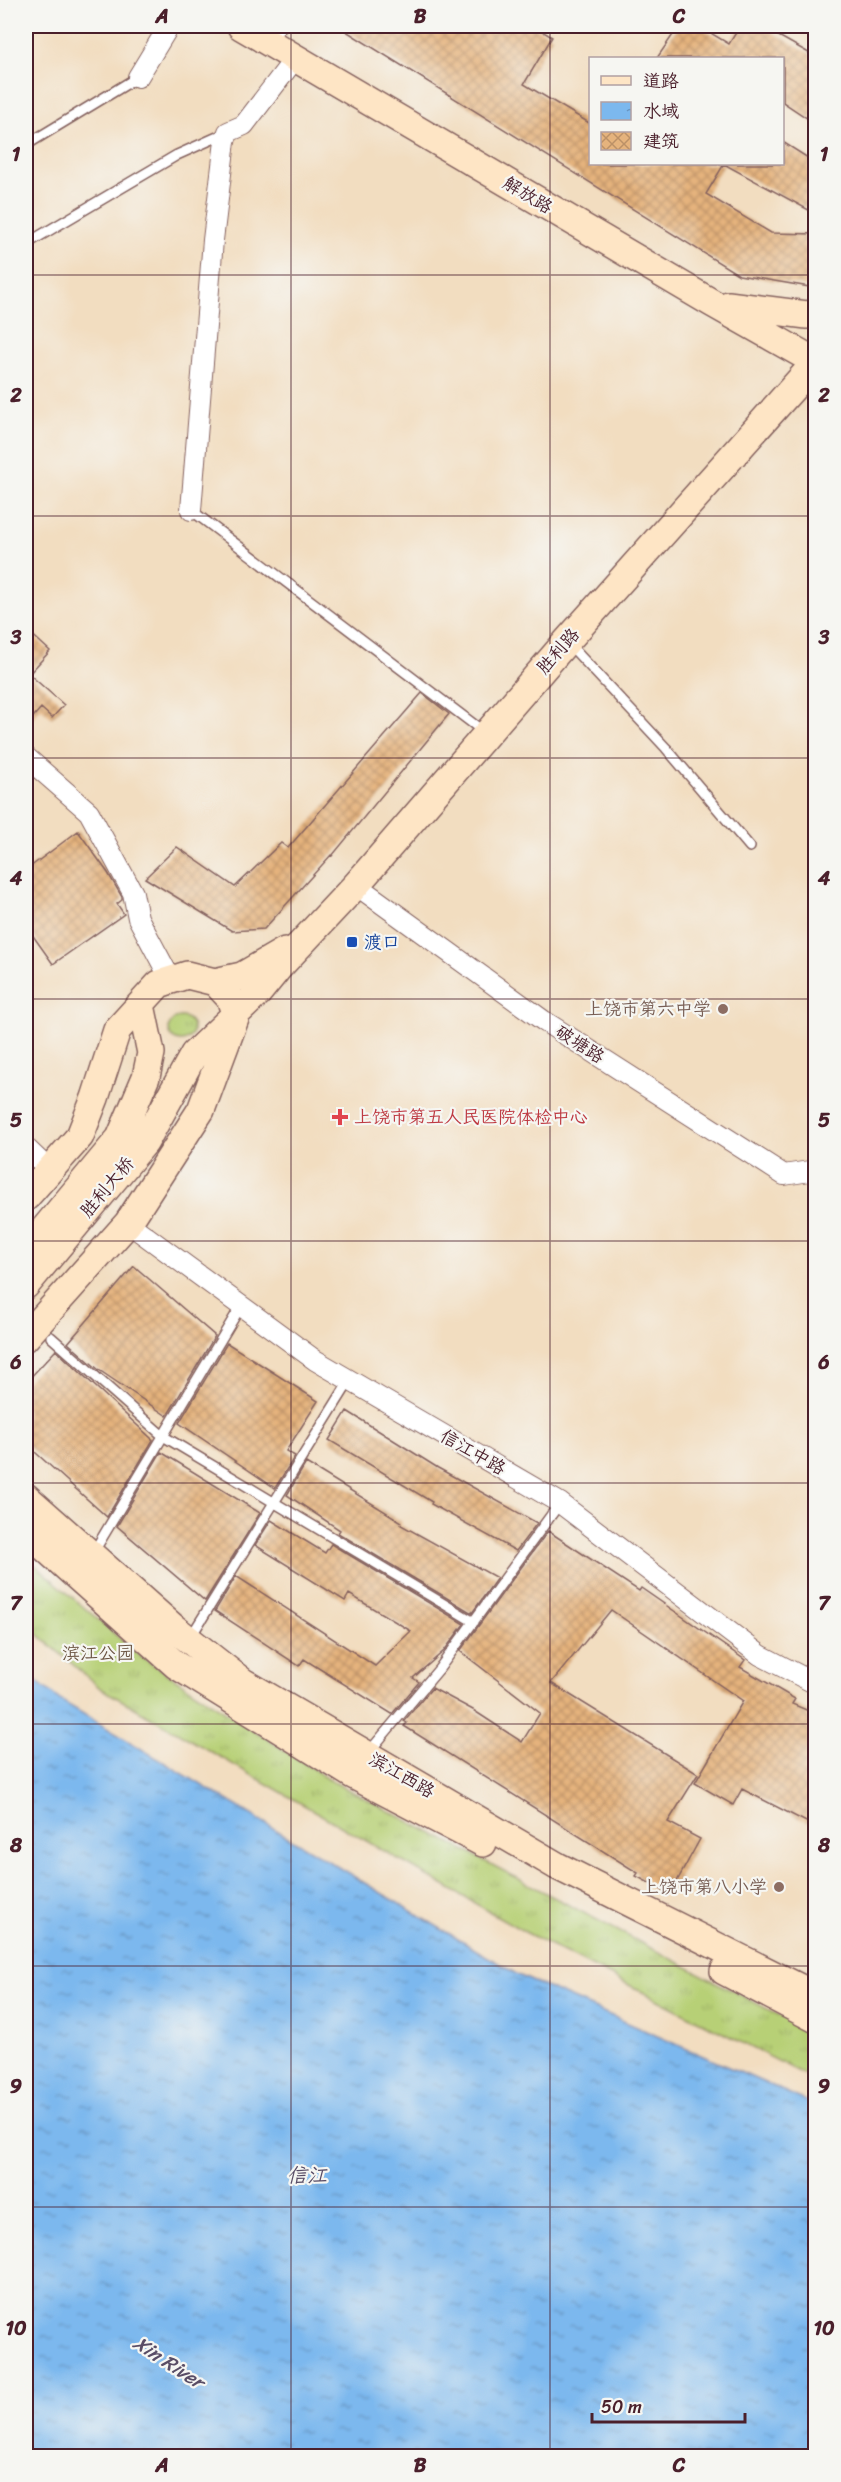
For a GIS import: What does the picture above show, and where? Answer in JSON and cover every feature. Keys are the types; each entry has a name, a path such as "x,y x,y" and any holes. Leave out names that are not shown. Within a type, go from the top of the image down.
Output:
{"main road":[{"name":"解放路","path":"241,26 276,34 296,57 816,362"},
{"path":"712,303 807,315 816,313"},
{"name":"胜利路","path":"302,942 356,885 567,641 816,362"},
{"path":"26,1197 80,1136 117,1030 159,984 187,975 215,982 242,976 302,942"},
{"name":"胜利大桥","path":"26,1285 145,1142 194,1054 269,982 302,942"},
{"path":"38,1337 81,1269 128,1223 201,1110 236,1016 230,998 215,982"},
{"name":"胜利大桥","path":"26,1251 120,1138 146,1077 151,1053 141,1005"},
{"name":"滨江西路","path":"26,1497 189,1640 243,1682 557,1866 816,1996"},
{"name":"滨江西路","path":"26,1531 176,1665 354,1774 816,2019"}],"street":[{"path":"138,78 169,26"},
{"path":"191,510 213,240 225,141 228,132 244,125 296,57"},
{"path":"26,757 89,812 133,893 138,918 171,980"},
{"name":"破塘路","path":"356,885 544,1021 784,1175 816,1170"},
{"path":"26,1148 49,1170"},
{"name":"信江中路","path":"128,1223 315,1360 560,1503 760,1655 816,1684"}],"lane":[{"path":"26,144 138,78"},
{"path":"26,244 177,155 228,132"},
{"path":"191,510 487,734"},
{"path":"567,641 666,748 750,847"},
{"path":"92,1555 241,1306"},
{"path":"38,1337 163,1436 474,1622"},
{"path":"189,1640 351,1380"},
{"path":"366,1755 439,1669 560,1503"}],"green space":[{"path":"181,1017 186,1018 192,1024 192,1034 186,1040 181,1041 176,1040 170,1034 169,1029 170,1024 176,1018"},
{"name":"滨江公园","path":"26,1557 140,1656 330,1780 815,2034 815,2080 525,1932 100,1688 26,1624"}],"water":[{"name":"信江","path":"26,1673 60,1700 518,1975 815,2105 815,2456 26,2456"}],"building":[{"path":"338,26 534,26 552,37 524,84 589,123 589,165 723,165 706,194 771,233 816,234 816,288 739,275"},
{"path":"679,26 699,26 729,44 740,26 761,26 816,57 816,124 784,103 784,57 658,57"},
{"path":"784,143 816,163 816,214 726,165 784,165"},
{"path":"26,629 50,651 29,674 64,705 52,718 41,708 26,725"},
{"path":"422,693 449,714 332,856 264,929 232,931 145,878 177,847 235,887 281,843 288,848"},
{"path":"78,831 122,897 117,904 124,914 53,964 26,926 26,870"},
{"path":"134,1266 215,1336 167,1416 99,1370 68,1343"},
{"path":"227,1343 318,1401 286,1451 295,1456 275,1488 179,1423"},
{"path":"56,1350 153,1440 107,1517 26,1444 26,1382"},
{"path":"347,1411 438,1468 537,1523 516,1551 431,1504 432,1502 329,1440"},
{"path":"161,1452 260,1513 205,1601 117,1526"},
{"path":"306,1463 402,1522 401,1525 497,1578 472,1613 338,1533 340,1530 287,1495"},
{"path":"271,1520 325,1553 331,1544 464,1624 444,1651 413,1678 419,1682 392,1714 304,1659 299,1666 215,1611 236,1576 375,1666 411,1631 349,1594 345,1601 255,1545"},
{"path":"548,1531 639,1591 641,1588 745,1660 740,1667 795,1699 792,1704 816,1714 816,1827 742,1789 733,1805 695,1783 743,1701 611,1610 551,1683 698,1774 668,1822 700,1839 670,1894 636,1876 638,1873 404,1726 407,1723 404,1721 432,1688 473,1710 522,1742 540,1713 460,1651"}],"place":[{"name":"渡口","path":"352,942"},
{"name":"上饶市第六中学","path":"723,1009"},
{"name":"上饶市第五人民医院体检中心","path":"340,1117"},
{"name":"上饶市第八小学","path":"779,1887"}],"water label":[{"name":"Xin River","path":"169,2362"}]}
